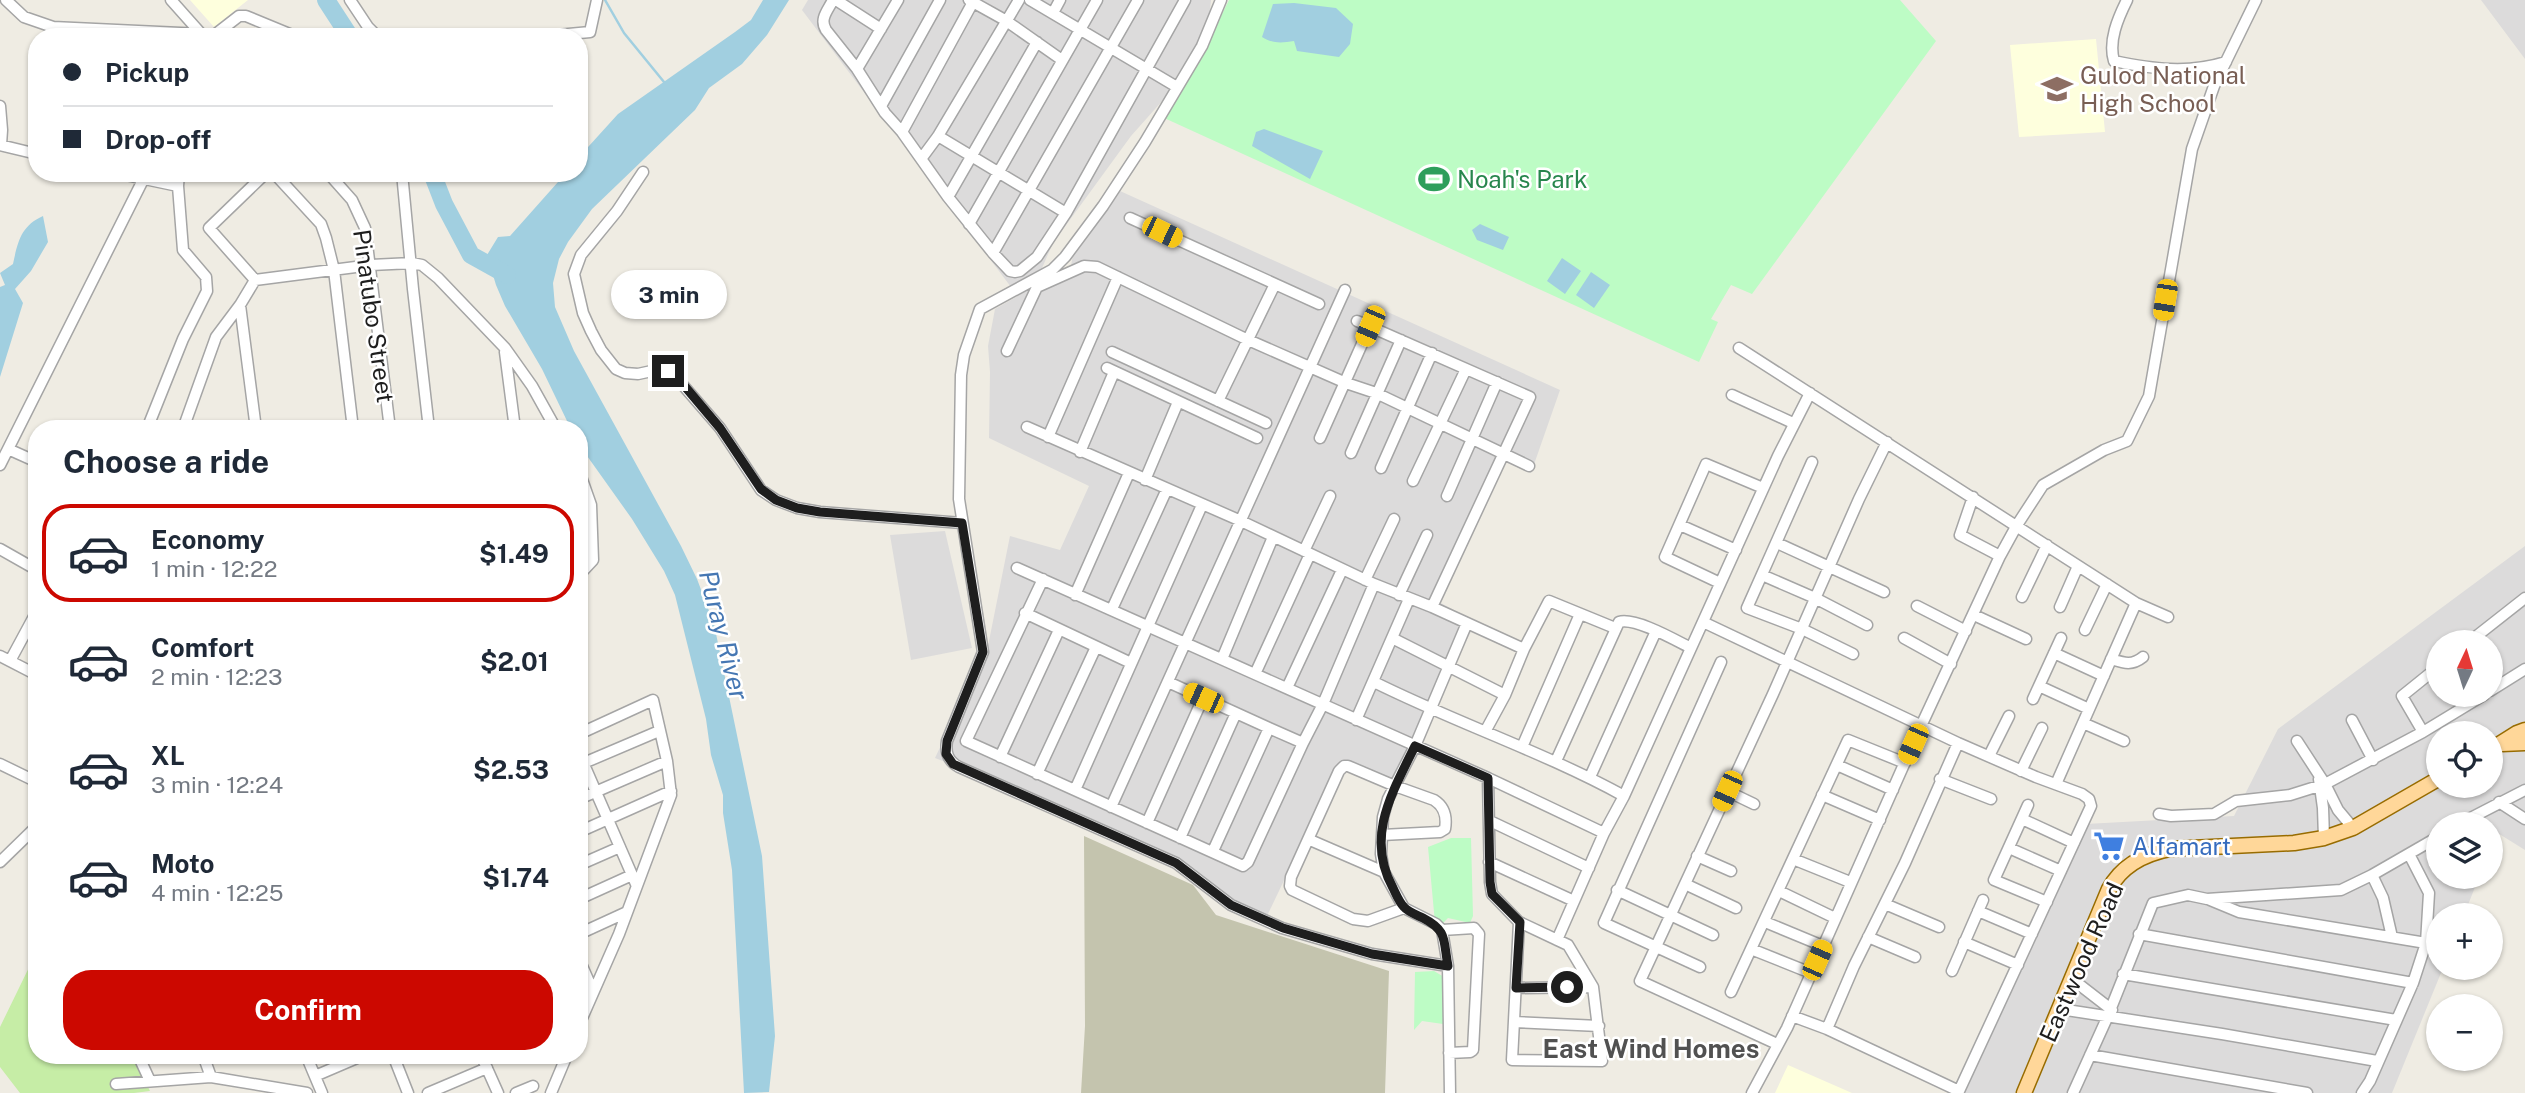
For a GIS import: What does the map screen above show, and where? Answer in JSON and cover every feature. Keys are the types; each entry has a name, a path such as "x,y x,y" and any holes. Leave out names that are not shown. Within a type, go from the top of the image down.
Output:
{"main road":[{"path":"2503,742 2525,730"},
{"path":"2503,746 2525,743"},
{"name":"Eastwood Road","path":"2024,1093 2114,879 2140,858 2170,849 2294,843 2324,838 2353,828 2426,786"}],"street":[{"path":"6,0 24,17 53,27 70,28"},
{"path":"171,0 198,28"},
{"path":"350,0 369,28"},
{"path":"588,33 597,0"},
{"path":"881,29 835,0 823,18 823,25 969,224 1010,271 1020,271 1037,257 1066,213 1185,0"},
{"path":"881,106 940,0"},
{"path":"921,159 938,136 1018,0"},
{"path":"1030,0 1177,87"},
{"path":"1053,13 1060,0"},
{"path":"969,224 1097,0"},
{"path":"993,253 1138,0"},
{"path":"1221,0 1202,46 1138,152 1065,257 1052,270 980,309 964,355 961,375 959,499 983,652 947,741 946,754 953,764 1176,863 1231,905 1283,928 1372,954 1448,966"},
{"path":"2127,0 2112,41 2115,61 2157,70 2207,68 2226,62"},
{"path":"1752,1093 1791,1016 1921,726 2017,525 2043,485 2104,450 2127,441 2149,396 2192,149 2214,86 2256,0"},
{"path":"857,69 897,1"},
{"path":"902,132 971,1 1005,20 1062,60"},
{"path":"219,28 239,16 246,16 275,28"},
{"path":"948,197 1037,42"},
{"path":"0,106 0,145 28,152"},
{"path":"938,136 1066,213"},
{"path":"643,172 617,211 581,255 574,274 583,313 591,331 601,350 617,369 638,374 661,369 675,376 720,428 761,489 776,500 797,508 820,512 962,523"},
{"path":"0,464 142,182"},
{"path":"155,182 178,186"},
{"path":"151,420 183,340 207,291 206,277 183,250 178,182"},
{"path":"255,280 209,229 257,182"},
{"path":"282,182 321,224 334,270 352,420"},
{"name":"Pinatubo Street","path":"336,182 352,200 365,228 389,420"},
{"path":"403,182 412,263 412,289 428,420"},
{"path":"1130,218 1319,304"},
{"path":"255,280 371,265 422,265 438,278 505,348 532,386 551,420"},
{"path":"1007,351 1037,287 1084,266 1097,267 1246,339 1346,383 1376,393 1529,466"},
{"path":"1048,437 1118,277"},
{"path":"186,420 216,337 240,306 255,280"},
{"path":"1218,401 1246,339 1275,285"},
{"path":"1111,807 1345,290"},
{"path":"240,306 255,420"},
{"path":"1357,321 1530,397 1432,607"},
{"path":"1320,438 1370,326"},
{"path":"1351,453 1401,340"},
{"path":"505,348 514,420"},
{"path":"1739,348 2136,603 2168,617"},
{"path":"1112,352 1266,424"},
{"path":"1381,468 1432,353"},
{"path":"1413,481 1466,369"},
{"path":"1080,452 1111,370 1257,438"},
{"path":"1447,496 1497,382"},
{"path":"1557,940 1793,423 1810,393"},
{"path":"1732,395 1793,423"},
{"path":"1145,480 1178,402"},
{"path":"1027,427 1524,649"},
{"path":"1777,1044 1640,981 1887,442"},
{"path":"8,449 28,459"},
{"path":"1812,462 1746,608 1802,629 1853,654"},
{"path":"1720,583 1666,559 1707,464 1763,488"},
{"path":"1075,595 1129,473"},
{"path":"1112,609 1167,489"},
{"path":"588,496 591,505 593,560 588,565"},
{"path":"1255,674 1330,496"},
{"path":"1973,497 1961,528 1961,535 2000,556"},
{"path":"1075,790 1202,505"},
{"path":"1043,579 966,741 1246,865 1323,704 1394,519"},
{"path":"1680,525 1735,550"},
{"path":"1356,720 1392,638 1427,535"},
{"path":"1222,659 1273,537"},
{"path":"1777,542 1884,592"},
{"path":"2022,597 2047,545"},
{"path":"0,550 28,564"},
{"path":"2060,607 2078,566"},
{"path":"1017,568 1488,778 1604,833"},
{"path":"1287,688 1342,570"},
{"path":"1762,575 1867,625"},
{"path":"2085,630 2107,584"},
{"path":"2484,630 2525,598"},
{"path":"1486,730 1547,602 1551,601 1615,628"},
{"path":"2056,784 2136,603"},
{"path":"1917,606 1966,631"},
{"path":"1025,613 1131,663"},
{"path":"1522,747 1580,614"},
{"path":"1974,615 2026,639"},
{"path":"1556,761 1619,622 1624,620 1656,631 1691,648"},
{"path":"1703,622 1958,743 2082,794 2089,799 2091,806 1959,1091 1791,1016"},
{"path":"1450,1093 1448,966 1442,930 1436,924 1404,908 1384,872 1381,853 1383,817 1467,623"},
{"path":"28,624 5,658 28,670"},
{"path":"1000,757 1059,630"},
{"path":"1590,777 1656,631"},
{"path":"1392,638 1505,695"},
{"path":"1903,638 1951,664"},
{"path":"2033,699 2061,638"},
{"path":"1037,774 1096,647"},
{"path":"2054,653 2104,676"},
{"path":"2111,659 2129,664 2143,657"},
{"path":"1700,967 1604,923 1721,662"},
{"path":"2503,683 2525,670"},
{"path":"2423,732 2402,696 2426,677"},
{"path":"1168,682 1303,743"},
{"path":"1374,682 1430,709 1556,761 1624,796"},
{"path":"2039,686 2089,709"},
{"path":"1147,823 1203,698"},
{"path":"588,730 653,700 671,791 634,880 627,912 588,1003"},
{"path":"2159,814 2214,814 2236,802 2290,795 2373,760 2464,707"},
{"path":"1180,838 1236,713"},
{"path":"1989,756 2009,716"},
{"path":"2351,720 2373,760"},
{"path":"2083,723 2124,741"},
{"path":"1213,850 1269,728"},
{"path":"2021,771 2042,728"},
{"path":"588,757 659,731"},
{"path":"1731,992 1848,740 1905,763"},
{"path":"2297,741 2338,810 2353,828"},
{"path":"1827,1030 1958,743"},
{"path":"588,795 667,761"},
{"path":"0,764 28,778"},
{"path":"1837,765 1893,790"},
{"path":"1382,835 1434,833 1445,829 1446,814 1440,804 1344,766 1339,771 1290,881 1292,890 1353,919 1363,921 1404,908"},
{"path":"588,775 634,880"},
{"path":"1488,778 1492,894 1520,922 1568,945 1593,987 1602,1061 1512,1060 1520,922"},
{"path":"1940,779 1991,799"},
{"path":"2321,782 2324,838"},
{"path":"2481,812 2525,790"},
{"path":"588,828 671,791"},
{"path":"1727,791 1754,804"},
{"path":"1822,795 1880,820"},
{"path":"2499,802 2525,819"},
{"path":"2028,805 1994,880 2047,902"},
{"path":"2022,819 2074,843"},
{"path":"1490,821 1589,868"},
{"path":"0,862 28,835"},
{"path":"1310,840 1384,872"},
{"path":"2207,899 2341,890 2372,876 2426,844"},
{"path":"588,861 620,847"},
{"path":"2009,848 2061,871"},
{"path":"2409,854 2429,893 2428,903"},
{"path":"1697,856 1731,871"},
{"path":"1793,859 1850,883"},
{"path":"1489,862 1574,901"},
{"path":"2372,876 2383,898 2392,937"},
{"path":"588,896 634,880"},
{"path":"1685,884 1736,908"},
{"path":"1617,890 1713,935"},
{"path":"1779,891 1835,918"},
{"path":"2075,1093 2090,1055 2112,1015 2123,974 2153,903 2188,895 2207,899 2239,912 2426,943 2413,983 2362,1093"},
{"path":"1885,904 1939,927"},
{"path":"1952,971 1980,905 2032,934"},
{"path":"588,930 627,912"},
{"path":"1765,922 1823,946"},
{"path":"1442,930 1475,928 1479,934 1473,1049 1470,1052 1449,1053"},
{"path":"2139,934 2413,983"},
{"path":"1868,937 1915,957"},
{"path":"1964,942 2018,965"},
{"path":"1751,949 1811,973"},
{"path":"2123,974 2396,1020"},
{"path":"2072,979 2112,1015"},
{"path":"588,980 593,991"},
{"path":"1516,988 1593,987"},
{"path":"2060,1009 2112,1015 2377,1061"},
{"path":"1514,1022 1599,1026"},
{"path":"2090,1055 2307,1093"},
{"path":"142,1064 150,1081"},
{"path":"209,1064 211,1077"},
{"path":"310,1064 323,1093"},
{"path":"315,1076 342,1064"},
{"path":"397,1064 408,1093"},
{"path":"485,1064 498,1093"},
{"path":"559,1064 561,1069"},
{"path":"551,1093 563,1064"},
{"path":"428,1093 487,1068"},
{"path":"116,1084 211,1077 307,1093"},
{"path":"516,1093 533,1086"}],"shaded area":[{"path":"190,0 248,0 214,27"},
{"path":"808,0 1211,0 1208,29 1176,77 1171,91 1131,136 1053,243 1042,268 1011,287 802,10"},
{"path":"2481,0 2525,0 2525,59"},
{"name":"Gulod National High School","path":"2096,39 2105,132 2019,137 2010,45"},
{"path":"1120,191 1560,390 1531,473 1505,462 1439,602 1476,622 1393,784 1341,761 1266,918 1233,903 1201,877 992,780 935,758 988,646 1010,536 1060,550 1089,486 989,438 988,346 995,309 1071,266 1073,254"},
{"path":"945,531 972,648 911,660 890,535"},
{"path":"2525,546 2525,850 2503,836 2503,812 2426,812 2426,889 2474,889 2469,903 2426,903 2426,980 2438,980 2432,994 2426,994 2426,1010 2392,1093 1964,1093 2086,824 2234,816 2278,729"},
{"path":"1084,836 1193,885 1216,915 1389,971 1385,1093 1081,1093 1085,1026"},
{"path":"1788,1065 1852,1093 1775,1093"}],"green space":[{"path":"1229,0 1900,0 1936,41 1752,294 1731,285 1711,319 1718,322 1699,362 1162,117 1204,50"},
{"path":"1451,838 1471,838 1473,916 1470,923 1448,918 1442,924 1435,923 1428,847"},
{"path":"28,969 28,1064 136,1064 150,1091 20,1093 0,1067 0,1027"},
{"path":"1434,971 1444,977 1443,1024 1422,1021 1414,1030 1415,972"}],"water":[{"path":"763,0 789,0 767,35 742,64 709,88 695,110 592,209 559,259 553,283 555,307 574,351 681,546 714,624 762,856 775,1036 769,1092 744,1093 732,870 723,813 723,795 711,755 706,719 675,595 664,571 632,519 588,457 588,420 567,420 542,369 505,306 487,255 498,237 510,236 558,182 588,182 588,147 618,114 751,20"},
{"path":"1294,3 1336,8 1353,24 1350,44 1339,57 1297,51 1294,41 1270,41 1262,37 1273,4"},
{"path":"1264,129 1323,151 1310,179 1252,146 1256,132"},
{"path":"43,216 48,242 31,271 15,289 23,303 0,377 0,287 5,285 0,273 13,264 25,230"},
{"path":"1480,224 1509,237 1503,250 1477,240 1472,230"},
{"path":"1562,258 1581,271 1565,294 1547,281"},
{"path":"1591,272 1610,285 1594,308 1576,295"}],"waterway":[{"path":"326,0 344,28"},
{"path":"605,0 624,33 664,82"},
{"path":"435,182 471,255 507,275"}],"place":[{"name":"Gulod National High School","path":"2057,89"},
{"name":"Noah's Park","path":"1434,179"},
{"name":"Alfamart","path":"2109,846"}],"district":[{"name":"East Wind Homes","path":"1651,1048"}],"route":[{"path":"668,371 682,383 720,428 761,489 776,500 797,508 820,512 962,523 983,652 947,741 946,754 953,764 1176,863 1231,905 1283,928 1372,954 1408,962 1448,966 1442,930 1436,924 1404,908 1384,872 1381,853 1383,817 1388,799 1415,746 1488,778 1492,894 1520,922 1516,988 1567,987"}],"water label":[{"name":"Puray River","path":"724,635"}]}
